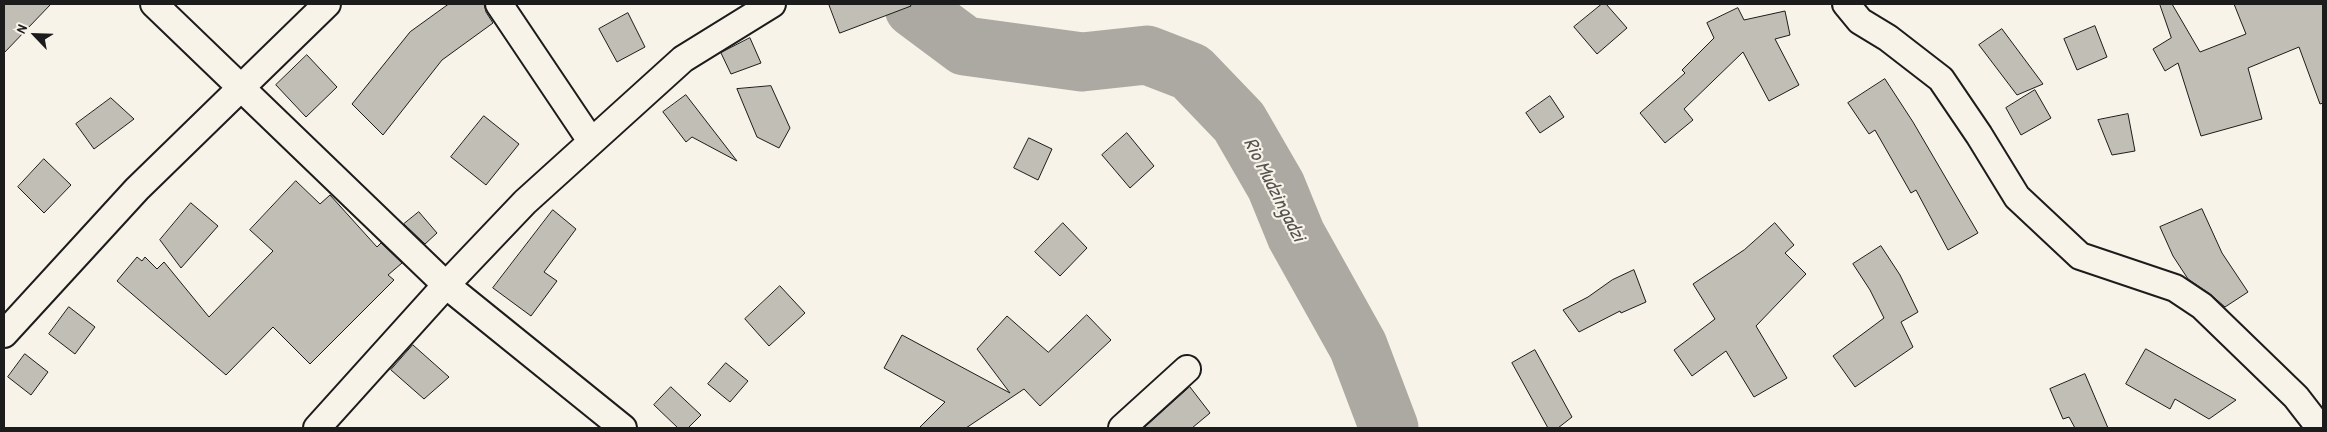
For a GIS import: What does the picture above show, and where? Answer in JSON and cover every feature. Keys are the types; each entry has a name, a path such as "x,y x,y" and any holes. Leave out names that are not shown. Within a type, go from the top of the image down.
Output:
{"street":[{"path":"154,4 446,285 623,428"},
{"path":"4,334 137,189 327,4"},
{"path":"499,4 591,141"},
{"path":"317,428 446,285 525,202 682,59 772,4"},
{"path":"1846,4 1860,21 1888,38 1941,79 1979,135 2017,197 2080,256 2175,288 2202,306 2296,397 2320,428"},
{"path":"1122,428 1187,369"}],"building":[{"path":"4,4 51,4 4,53"},
{"path":"449,4 484,4 486,12 493,23 442,60 383,135 352,104 410,32"},
{"path":"829,4 910,4 911,6 840,33"},
{"path":"1602,4 1606,4 1627,28 1597,54 1574,27"},
{"path":"2160,4 2172,4 2200,52 2246,34 2234,4 2323,4 2323,103 2320,104 2299,47 2248,68 2262,119 2201,136 2178,63 2165,71 2153,49 2171,38"},
{"path":"1738,8 1744,20 1785,11 1790,35 1775,39 1799,85 1769,101 1743,52 1684,109 1693,120 1665,143 1640,113 1685,73 1682,70 1714,38 1707,23"},
{"path":"628,13 645,47 617,62 599,29"},
{"path":"2095,26 2107,57 2077,70 2064,39"},
{"path":"2002,29 2043,84 2017,95 1979,45"},
{"path":"750,38 761,63 731,74 721,53"},
{"path":"307,55 337,87 306,117 276,85"},
{"path":"1885,79 1913,122 1978,233 1948,250 1916,190 1911,193 1875,130 1869,134 1848,103"},
{"path":"771,86 790,128 779,148 757,137 737,89"},
{"path":"2035,90 2051,118 2021,135 2006,108"},
{"path":"686,95 737,161 692,137 686,142 663,112"},
{"path":"1550,96 1564,117 1540,133 1526,113"},
{"path":"111,98 134,119 94,149 76,124"},
{"path":"2128,114 2135,151 2112,155 2098,120"},
{"path":"484,116 519,144 486,185 451,157"},
{"path":"1127,133 1154,166 1130,188 1102,155"},
{"path":"1029,138 1052,149 1038,180 1014,168"},
{"path":"44,159 71,185 44,213 18,187"},
{"path":"296,181 320,204 330,195 377,247 381,243 402,263 388,275 394,280 310,364 273,327 226,375 117,281 137,257 142,261 145,257 157,269 164,262 209,317 273,251 250,230"},
{"path":"191,203 218,226 181,268 160,240"},
{"path":"2202,209 2222,253 2248,292 2225,307 2188,279 2173,256 2160,227"},
{"path":"553,210 576,229 544,272 557,281 531,316 493,288"},
{"path":"419,212 437,233 425,244 404,224"},
{"path":"1063,223 1087,248 1060,276 1035,252"},
{"path":"1775,223 1794,245 1785,253 1806,274 1756,326 1787,378 1754,397 1726,351 1692,376 1674,350 1715,319 1693,284 1744,250"},
{"path":"1881,246 1900,275 1918,312 1901,322 1913,347 1855,387 1833,356 1884,318 1870,290 1853,264"},
{"path":"1634,270 1646,302 1621,313 1620,311 1579,332 1563,310 1588,297 1612,280"},
{"path":"780,286 805,313 769,346 745,319"},
{"path":"69,307 95,327 75,354 49,334"},
{"path":"1087,315 1111,340 1064,384 1040,406 1024,389 966,428 919,428 945,402 884,368 902,335 1010,393 977,349 1007,316 1048,352"},
{"path":"413,345 449,377 424,399 391,370"},
{"path":"2146,349 2236,400 2209,419 2175,399 2170,409 2126,384"},
{"path":"1535,350 1572,417 1558,428 1548,428 1512,363"},
{"path":"25,354 48,372 31,395 8,377"},
{"path":"726,363 748,381 730,402 708,384"},
{"path":"2085,374 2108,428 2075,428 2069,417 2063,419 2050,389"},
{"path":"671,387 701,415 688,428 678,428 654,405"},
{"path":"1190,387 1210,413 1192,428 1144,428"}],"waterway":[{"name":"Rio Mudzingadzi","path":"913,4 914,8 965,46 1082,62 1147,55 1191,72 1239,122 1276,186 1296,235 1358,346 1389,428"}]}
